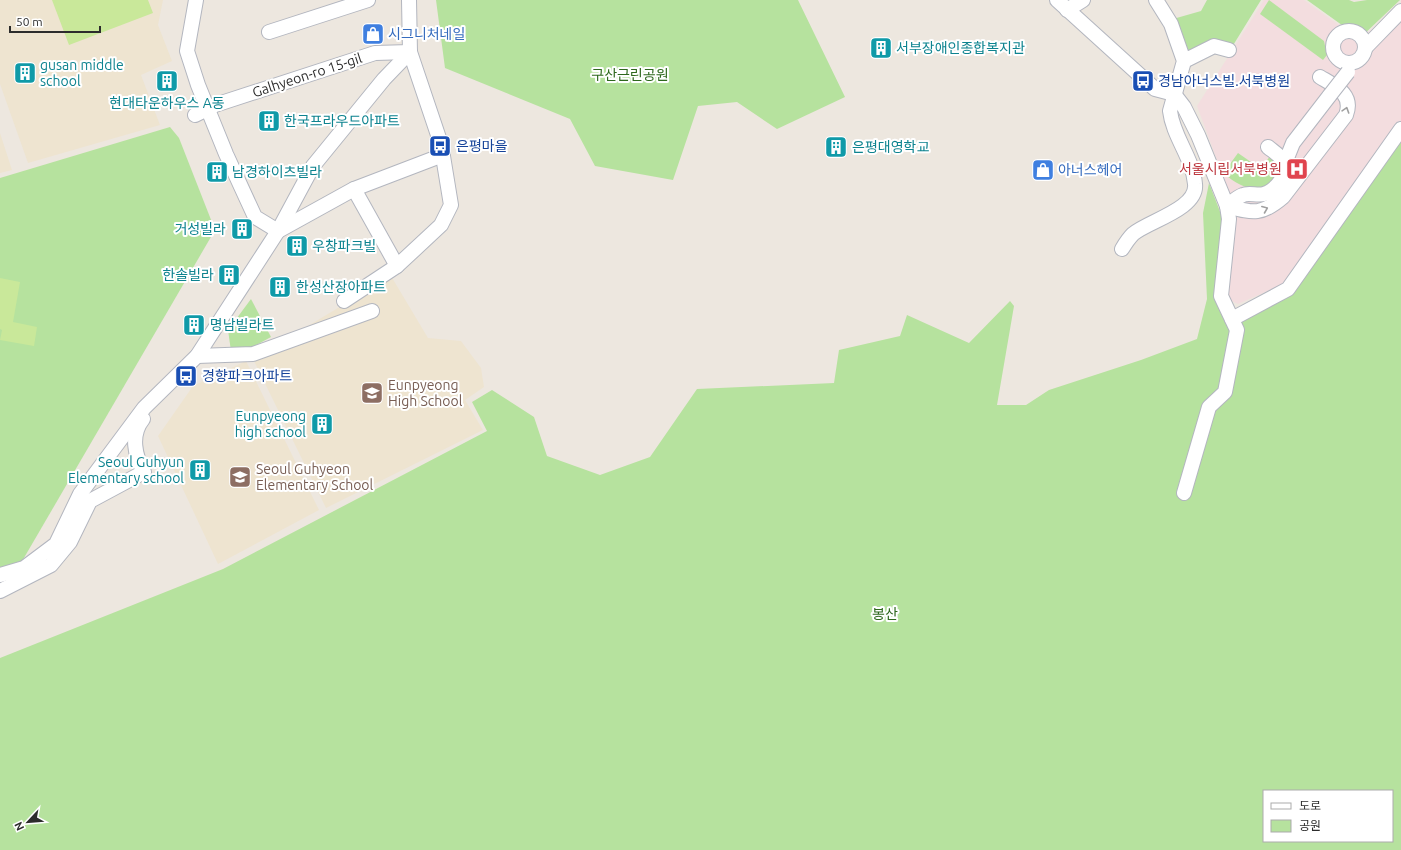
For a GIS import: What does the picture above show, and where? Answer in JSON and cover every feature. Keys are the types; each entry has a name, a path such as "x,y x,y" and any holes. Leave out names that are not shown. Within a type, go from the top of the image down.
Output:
{"street":[{"path":"196,0 187,51 201,112 255,217 278,230"},
{"path":"269,32 368,0"},
{"path":"344,301 397,266 441,225 451,205 441,144 410,52 409,0"},
{"path":"1057,0 1155,90 1174,94 1184,106 1198,135 1227,206 1229,219 1221,296 1237,330 1226,392 1209,407 1184,493"},
{"path":"1067,10 1083,0"},
{"path":"1122,249 1132,234 1189,203 1196,186 1188,156 1171,120 1170,112 1184,61 1171,24 1156,0"},
{"path":"1227,206 1244,194 1258,195 1270,191 1281,179 1284,173 1286,159 1293,143 1350,67 1362,56 1365,48 1401,11"},
{"path":"1350,67 1335,55 1333,45 1337,36 1346,30 1357,33 1364,41 1365,48"},
{"path":"1184,61 1214,46 1229,50"},
{"path":"0,575 24,568 56,544 80,494 144,408 197,356 278,230 313,166 384,79 410,52"},
{"name":"Galhyeon-ro 15-gil","path":"201,112 376,53 410,52"},
{"path":"1227,206 1250,212 1259,212 1272,206 1291,186 1346,115 1348,102 1344,93 1320,77"},
{"path":"1232,319 1288,289 1401,129"},
{"path":"1268,148 1286,159"},
{"path":"278,230 354,189 443,155"},
{"path":"1286,159 1291,186"},
{"path":"354,189 397,266"},
{"path":"197,356 253,354 372,311"},
{"path":"0,591 51,565 70,542 90,501 144,472 139,462 134,439 141,422 157,403 165,387"}],"shaded area":[{"path":"0,0 163,0 158,25 172,61 141,75 160,125 28,163 0,84"},
{"name":"서울시립서북병원","path":"1264,0 1304,0 1360,40 1401,3 1401,132 1288,282 1238,304 1225,298 1234,206 1197,106"},
{"path":"0,133 12,170 0,173"},
{"path":"391,276 428,338 461,341 481,368 484,387 465,400 483,430 326,508 253,359"},
{"name":"Seoul Guhyeon Elementary School","path":"246,361 319,510 218,564 158,436 193,386"}],"green space":[{"path":"52,0 148,0 153,13 69,45"},
{"name":"구산근린공원","path":"436,0 798,0 845,97 777,129 737,102 698,106 673,180 595,166 570,119 445,68"},
{"path":"1207,0 1261,0 1232,47 1186,55 1173,19 1201,11"},
{"path":"1269,0 1324,41 1327,55 1323,60 1260,14"},
{"path":"1307,0 1349,0 1354,2 1367,0 1400,0 1360,38"},
{"path":"170,127 179,138 215,230 21,563 0,569 0,178"},
{"name":"봉산","path":"1401,138 1401,850 0,850 0,658 223,569 487,431 472,402 492,390 534,417 547,456 600,475 650,457 697,389 834,383 839,350 900,336 907,315 969,343 1010,301 1014,306 997,405 1026,405 1049,390 1141,360 1197,339 1207,299 1203,213 1209,183 1224,222 1229,321 1291,293"},
{"path":"1238,153 1261,169 1270,156 1276,161 1278,172 1269,187 1257,190 1251,189 1239,184 1226,175 1227,168"},
{"path":"0,278 20,282 13,322 37,327 34,346 0,340 2,330 0,329"},
{"path":"251,299 271,337 232,358 228,330"}],"place":[{"name":"시그니처네일","path":"373,34"},
{"name":"서부장애인종합복지관","path":"881,48"},
{"name":"gusan middle school","path":"25,73"},
{"name":"현대타운하우스 A동","path":"167,81"},
{"name":"경남아너스빌.서북병원","path":"1143,81"},
{"name":"한국프라우드아파트","path":"269,121"},
{"name":"은평마을","path":"440,146"},
{"name":"은평대영학교","path":"836,147"},
{"name":"서울시립서북병원","path":"1297,169"},
{"name":"아너스헤어","path":"1043,170"},
{"name":"남경하이츠빌라","path":"217,172"},
{"name":"거성빌라","path":"242,229"},
{"name":"우창파크빌","path":"297,246"},
{"name":"한솔빌라","path":"229,275"},
{"name":"한성산장아파트","path":"280,287"},
{"name":"명남빌라트","path":"194,325"},
{"name":"경향파크아파트","path":"186,376"},
{"name":"Eunpyeong High School","path":"372,393"},
{"name":"Eunpyeong high school","path":"322,424"},
{"name":"Seoul Guhyun Elementary school","path":"200,470"},
{"name":"Seoul Guhyeon Elementary School","path":"240,477"}]}
